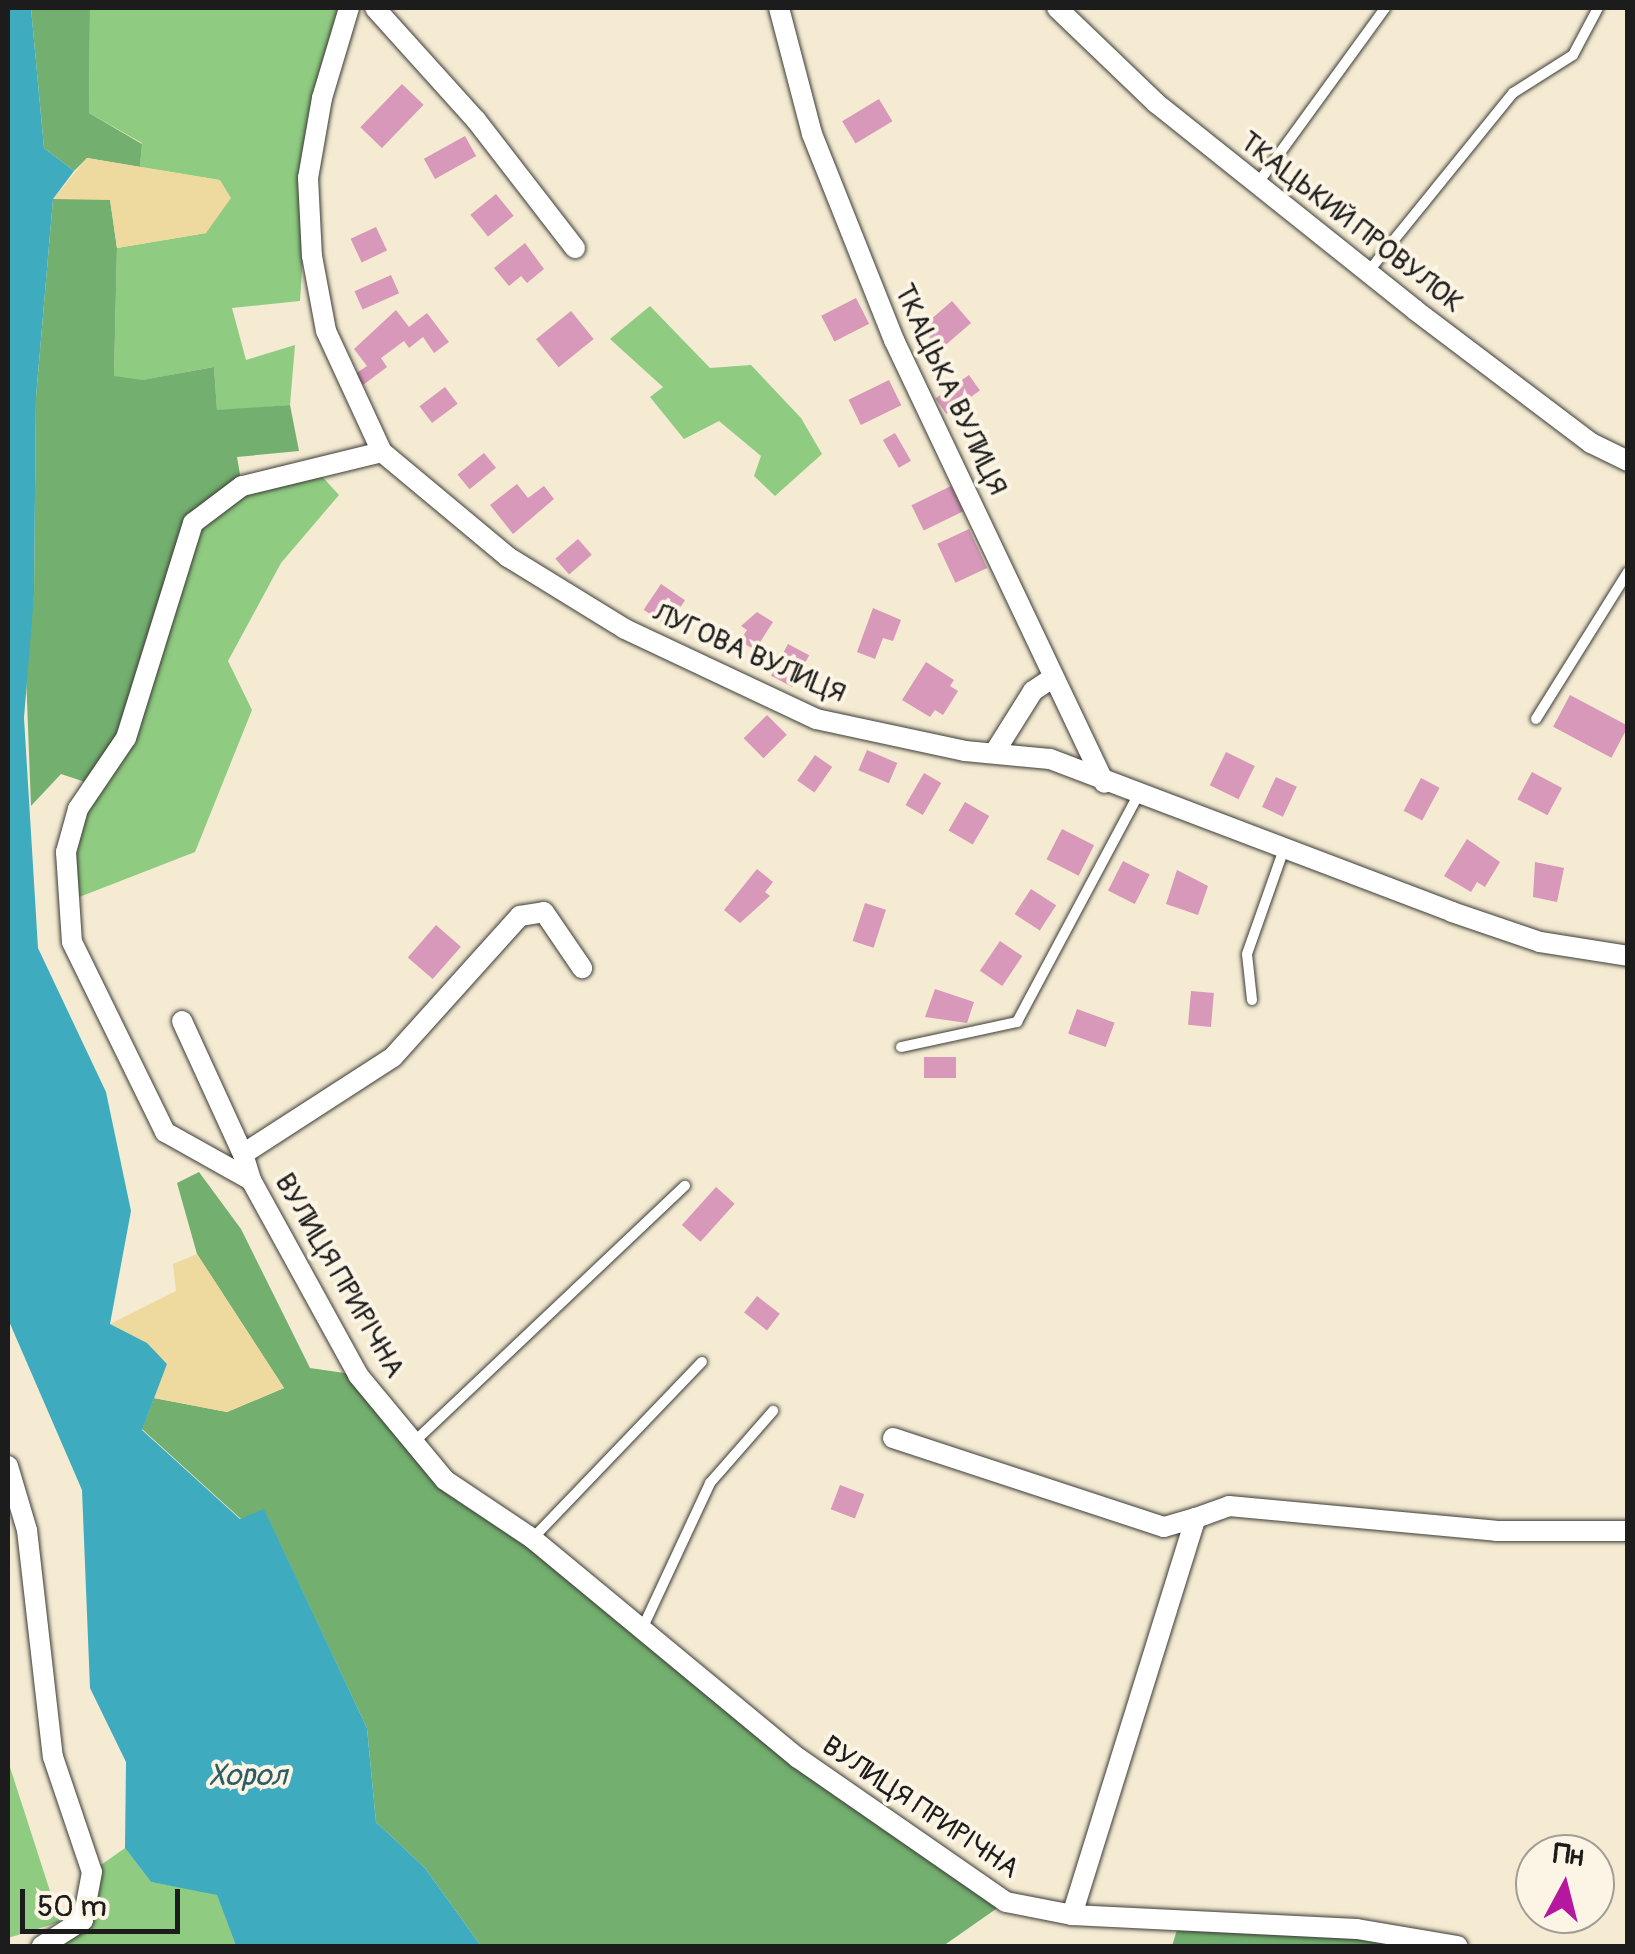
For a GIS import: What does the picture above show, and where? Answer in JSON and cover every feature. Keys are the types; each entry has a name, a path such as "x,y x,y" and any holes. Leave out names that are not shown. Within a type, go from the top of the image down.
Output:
{"street":[{"path":"375,8 476,120 575,248"},
{"name":"ТКАЦЬКА ВУЛИЦЯ","path":"779,8 812,134 887,323 1104,783"},
{"name":"ТКАЦЬКИЙ ПРОВУЛОК","path":"1058,8 1156,104 1591,443 1628,461"},
{"name":"ЛУГОВА ВУЛИЦЯ","path":"347,12 308,178 312,256 326,331 382,452 508,557 625,630 816,718 912,742 1050,760 1283,852 1540,942 1628,956"},
{"name":"ВУЛИЦЯ ПРИРІЧНА","path":"382,452 242,486 194,523 126,738 78,810 66,852 72,942 165,1132 251,1180 358,1375 445,1480 532,1539 798,1758 1006,1902 1072,1915 1357,1929 1458,1946"},
{"path":"996,750 1033,691 1054,678"},
{"path":"242,1154 393,1057 520,916 544,912 582,968"},
{"path":"182,1021 251,1180"},
{"path":"893,1438 1164,1527 1229,1506 1496,1531 1628,1531"},
{"path":"8,1466 27,1530 52,1757 92,1872 83,1920 42,1946"},
{"path":"1072,1915 1196,1518"}],"lane":[{"path":"1258,184 1385,8"},
{"path":"1368,272 1513,94 1573,55 1598,8"},
{"path":"1536,718 1628,572"},
{"path":"901,1047 1018,1022 1138,795"},
{"path":"1252,1000 1247,954 1283,852"},
{"path":"414,1442 685,1186"},
{"path":"532,1539 702,1362"},
{"path":"642,1630 710,1482 774,1410"}],"green space":[{"path":"31,8 90,8 89,113 142,144 140,167 87,158 74,171 44,148"},
{"path":"90,8 349,8 308,178 300,301 232,308 246,360 295,345 290,405 217,411 214,367 143,380 168,449 114,376 117,248 206,233 219,180 140,167 142,143 89,113"},
{"path":"53,199 110,199 117,248 114,376 142,380 214,367 217,410 290,405 299,451 237,457 242,486 193,523 126,738 94,785 61,774 31,806 25,648 34,595 36,397"},
{"path":"650,306 710,368 751,365 801,418 822,454 775,496 754,476 761,456 719,421 684,439 650,397 663,387 610,339"},
{"path":"317,471 339,495 281,563 228,661 252,710 195,852 69,901 78,809 193,523 242,486"},
{"path":"199,1172 241,1229 310,1368 358,1375 445,1480 798,1758 1006,1902 943,1946 481,1946 425,1868 376,1822 367,1728 264,1510 241,1519 142,1429 154,1398 227,1412 284,1388 197,1254 177,1183"},
{"path":"8,1761 60,1922 8,1938"},
{"path":"82,1841 101,1865 125,1848 151,1882 217,1894 236,1946 42,1946 83,1920"},
{"path":"1180,1920 1458,1946 1172,1946"}],"sand":[{"path":"87,158 220,180 231,198 206,233 117,248 110,200 53,199"},
{"path":"197,1254 284,1388 227,1412 154,1398 167,1363 110,1324 176,1291 173,1264"}],"water":[{"name":"Хорол","path":"8,8 31,8 44,148 74,171 53,199 36,397 34,595 24,718 38,948 106,1092 131,1211 110,1324 147,1343 167,1364 142,1430 240,1519 264,1509 367,1728 376,1822 425,1868 481,1946 236,1946 217,1895 151,1882 125,1848 126,1762 90,1688 82,1490 8,1319"}],"building":[{"path":"402,84 424,105 382,148 360,127"},
{"path":"879,99 892,121 856,143 842,121"},
{"path":"465,136 476,156 435,179 424,159"},
{"path":"496,194 514,216 488,237 470,215"},
{"path":"376,227 387,251 362,262 351,239"},
{"path":"525,243 544,269 527,283 521,276 509,286 494,268"},
{"path":"391,275 399,293 363,310 354,291"},
{"path":"856,298 869,324 834,342 821,316"},
{"path":"952,301 971,323 940,350 921,328"},
{"path":"396,310 409,327 427,313 449,342 434,353 423,337 409,348 404,341 381,358 387,367 363,385 355,374 367,366 354,349"},
{"path":"571,311 594,339 559,367 536,339"},
{"path":"969,375 980,391 946,414 935,399"},
{"path":"889,380 901,405 861,425 849,400"},
{"path":"445,387 458,404 432,423 419,406"},
{"path":"895,433 911,461 899,468 883,440"},
{"path":"484,453 496,468 470,489 458,474"},
{"path":"517,484 528,498 544,486 554,499 513,534 490,505"},
{"path":"951,486 963,511 924,530 911,505"},
{"path":"969,529 987,568 955,583 937,544"},
{"path":"578,539 592,555 569,575 555,559"},
{"path":"661,584 685,600 668,626 644,610"},
{"path":"873,608 901,620 893,641 883,638 875,659 857,652"},
{"path":"757,612 773,622 755,650 740,641 747,630 741,626"},
{"path":"788,644 809,655 792,687 771,676"},
{"path":"926,662 954,680 950,686 958,691 943,715 935,710 930,717 902,700"},
{"path":"1570,695 1628,726 1611,758 1553,727"},
{"path":"767,715 787,735 763,758 744,738"},
{"path":"867,750 897,763 889,783 858,770"},
{"path":"1226,752 1255,766 1239,799 1210,785"},
{"path":"815,755 832,767 814,792 797,780"},
{"path":"1532,772 1562,788 1547,815 1517,799"},
{"path":"924,773 941,783 923,815 906,805"},
{"path":"1276,777 1297,787 1283,817 1262,807"},
{"path":"1421,778 1440,788 1422,821 1404,811"},
{"path":"965,802 989,816 973,845 948,831"},
{"path":"1062,829 1094,845 1079,876 1047,859"},
{"path":"1467,839 1500,862 1485,887 1477,882 1471,892 1444,876"},
{"path":"1123,861 1150,875 1135,904 1108,890"},
{"path":"1535,862 1564,868 1557,902 1533,897"},
{"path":"757,869 773,882 765,892 770,896 740,923 724,910"},
{"path":"1177,870 1208,886 1198,915 1166,904"},
{"path":"1031,889 1056,905 1040,930 1015,914"},
{"path":"865,903 886,910 874,948 853,941"},
{"path":"436,925 461,947 433,979 408,957"},
{"path":"1000,941 1022,956 1002,986 980,971"},
{"path":"935,989 974,1002 967,1023 925,1017"},
{"path":"1191,991 1214,993 1211,1027 1188,1025"},
{"path":"1077,1009 1115,1023 1106,1047 1068,1033"},
{"path":"924,1057 956,1057 956,1078 924,1078"},
{"path":"716,1187 735,1204 700,1242 682,1225"},
{"path":"757,1296 780,1314 767,1330 744,1313"},
{"path":"840,1485 864,1494 855,1519 831,1509"}]}
